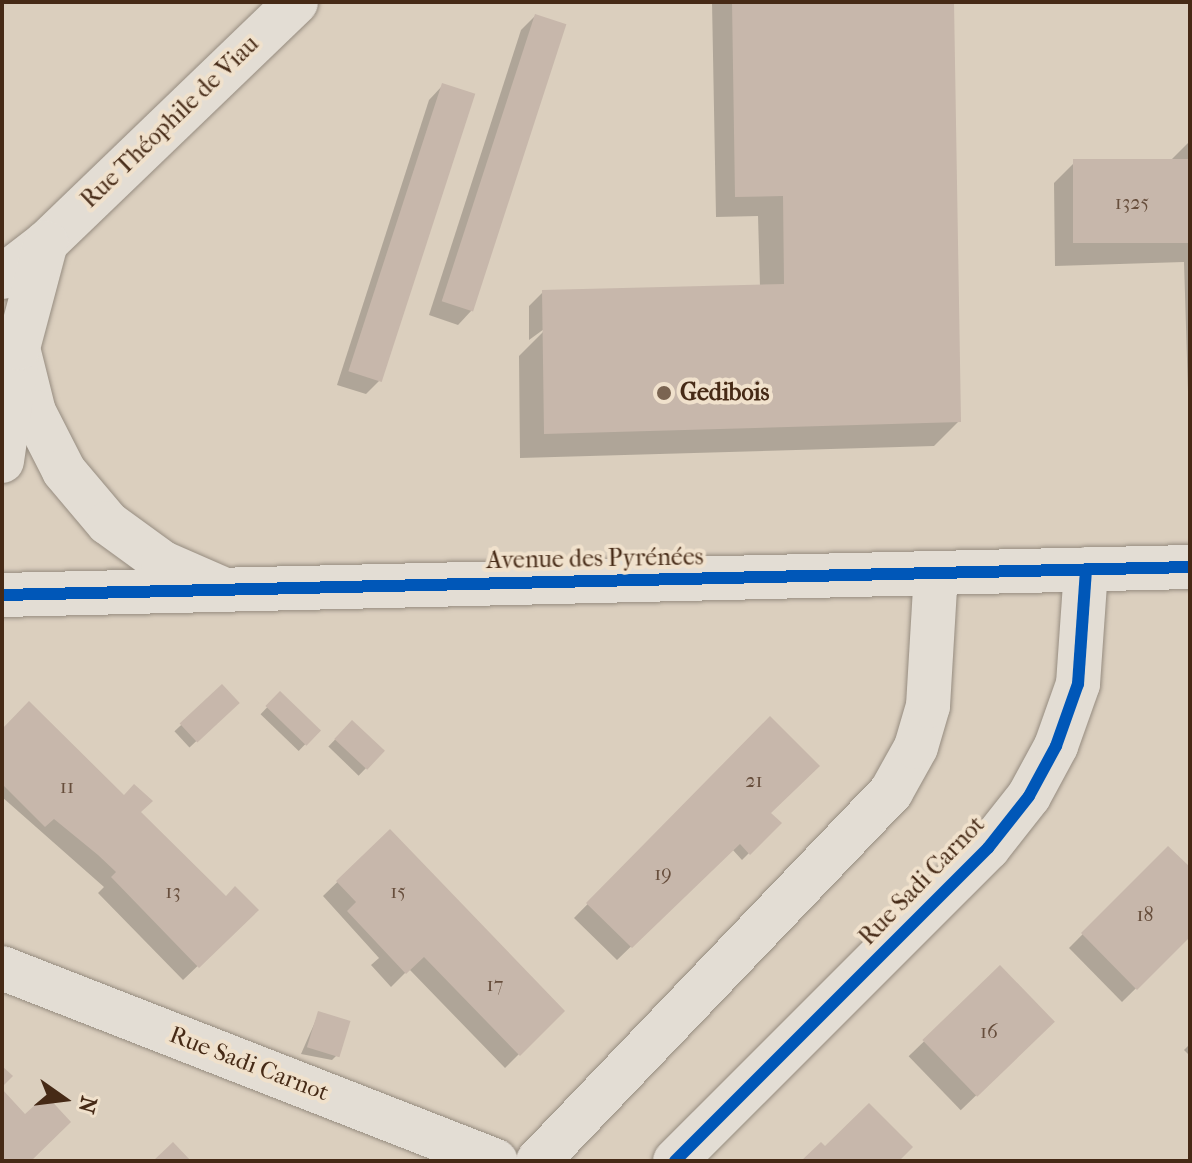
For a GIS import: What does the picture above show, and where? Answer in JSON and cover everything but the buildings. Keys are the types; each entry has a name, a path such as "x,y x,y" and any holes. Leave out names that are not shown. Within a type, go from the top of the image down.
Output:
{"street":[{"name":"Rue Théophile de Viau","path":"2,277 46,243 296,2"},
{"path":"2,461 18,348 46,243"},
{"path":"18,348 34,412 64,471 108,523 163,563 225,590"},
{"name":"Avenue des Pyrénées","path":"2,595 1190,567"},
{"name":"Rue Sadi Carnot","path":"675,1161 988,848 1029,796 1056,746 1078,684 1086,569"},
{"path":"538,1161 891,792 916,747 928,706 936,573"},
{"name":"Rue Sadi Carnot","path":"2,968 496,1161"}],"cycle path":[{"path":"2,595 1190,567"},
{"path":"675,1161 988,848 1029,796 1056,746 1078,684 1086,569"}],"place":[{"name":"Gedibois","path":"664,393"}]}
